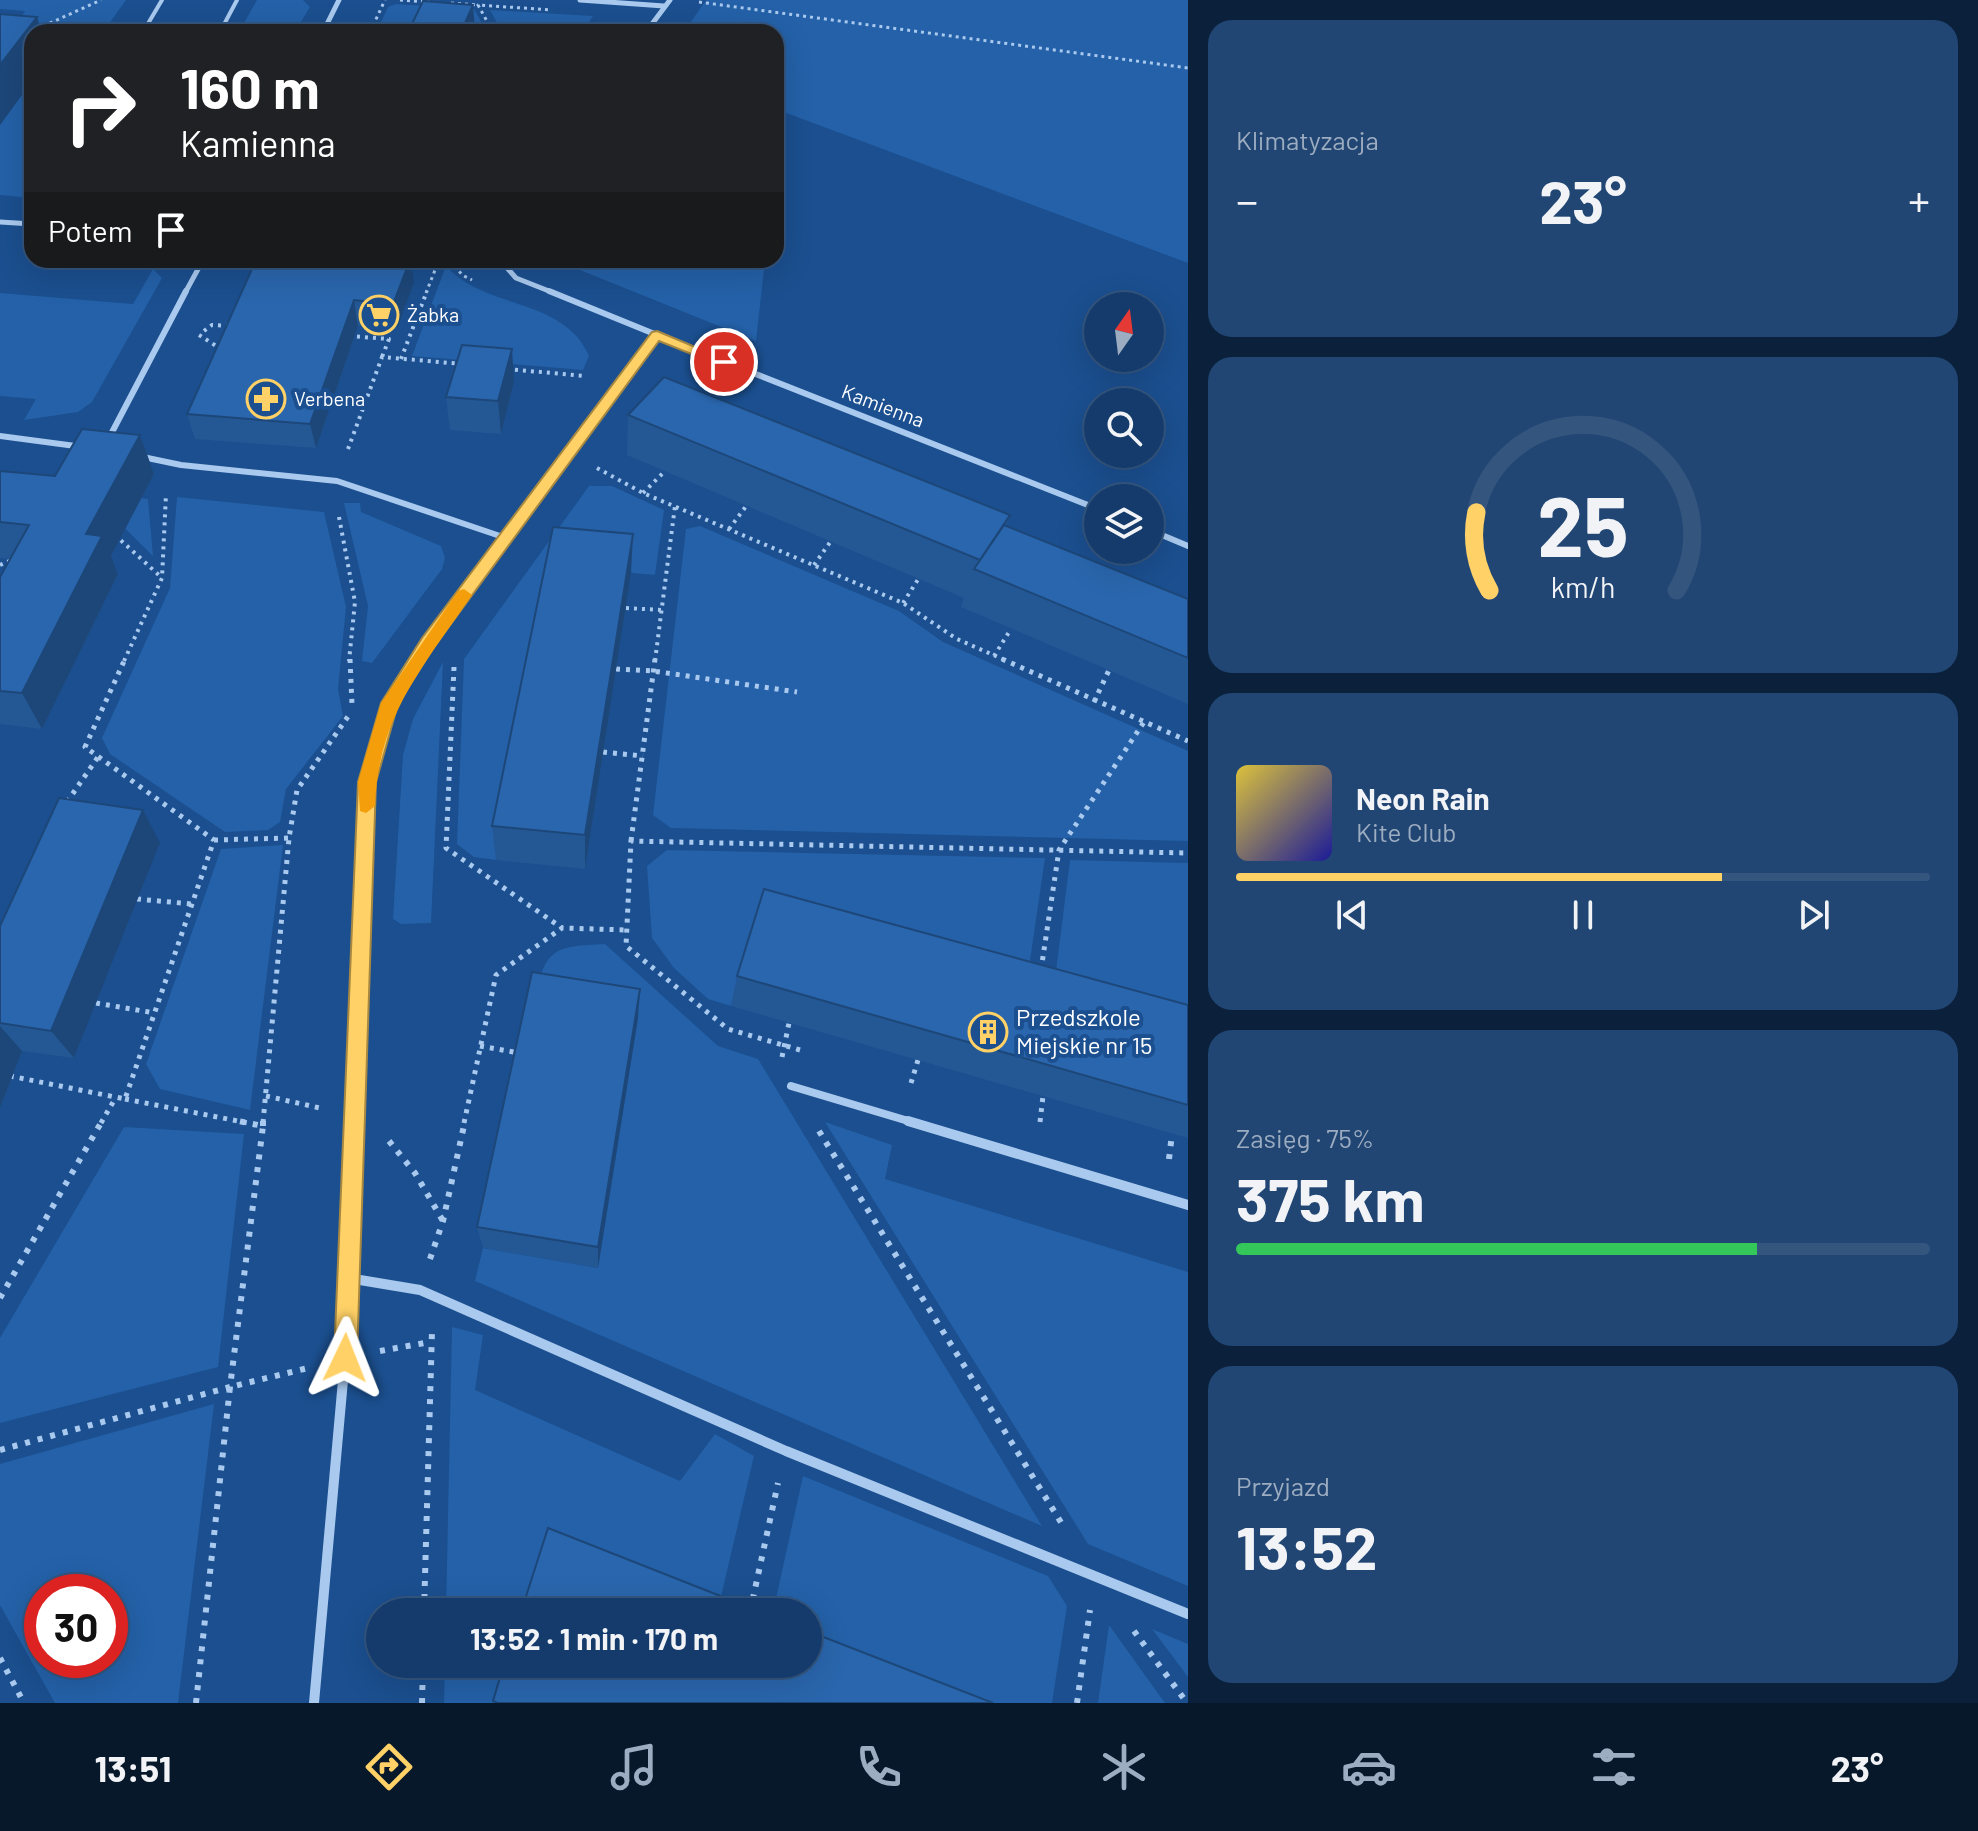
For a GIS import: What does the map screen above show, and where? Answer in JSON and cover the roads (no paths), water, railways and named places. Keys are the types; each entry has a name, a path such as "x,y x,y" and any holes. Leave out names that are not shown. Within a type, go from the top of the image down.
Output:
{"street":[{"path":"327,24 339,0"},
{"path":"580,0 664,6"},
{"path":"652,24 670,0"},
{"path":"0,222 24,224"},
{"path":"103,450 199,268"},
{"name":"Kamienna","path":"507,268 516,278 1084,503"},
{"path":"314,1703 345,1358 367,782 390,703 428,643 657,335"},
{"path":"0,436 90,448"},
{"path":"134,456 181,465 337,481 506,538"},
{"path":"1164,536 1188,546"},
{"path":"791,1086 1188,1205"},
{"path":"348,1278 420,1290 786,1451 1188,1614"}],"lane":[{"path":"148,24 162,0"},
{"path":"224,24 237,0"}],"place":[{"name":"Żabka","path":"379,315"},
{"name":"Verbena","path":"266,399"},
{"name":"Przedszkole Miejskie nr 15","path":"988,1032"}]}
